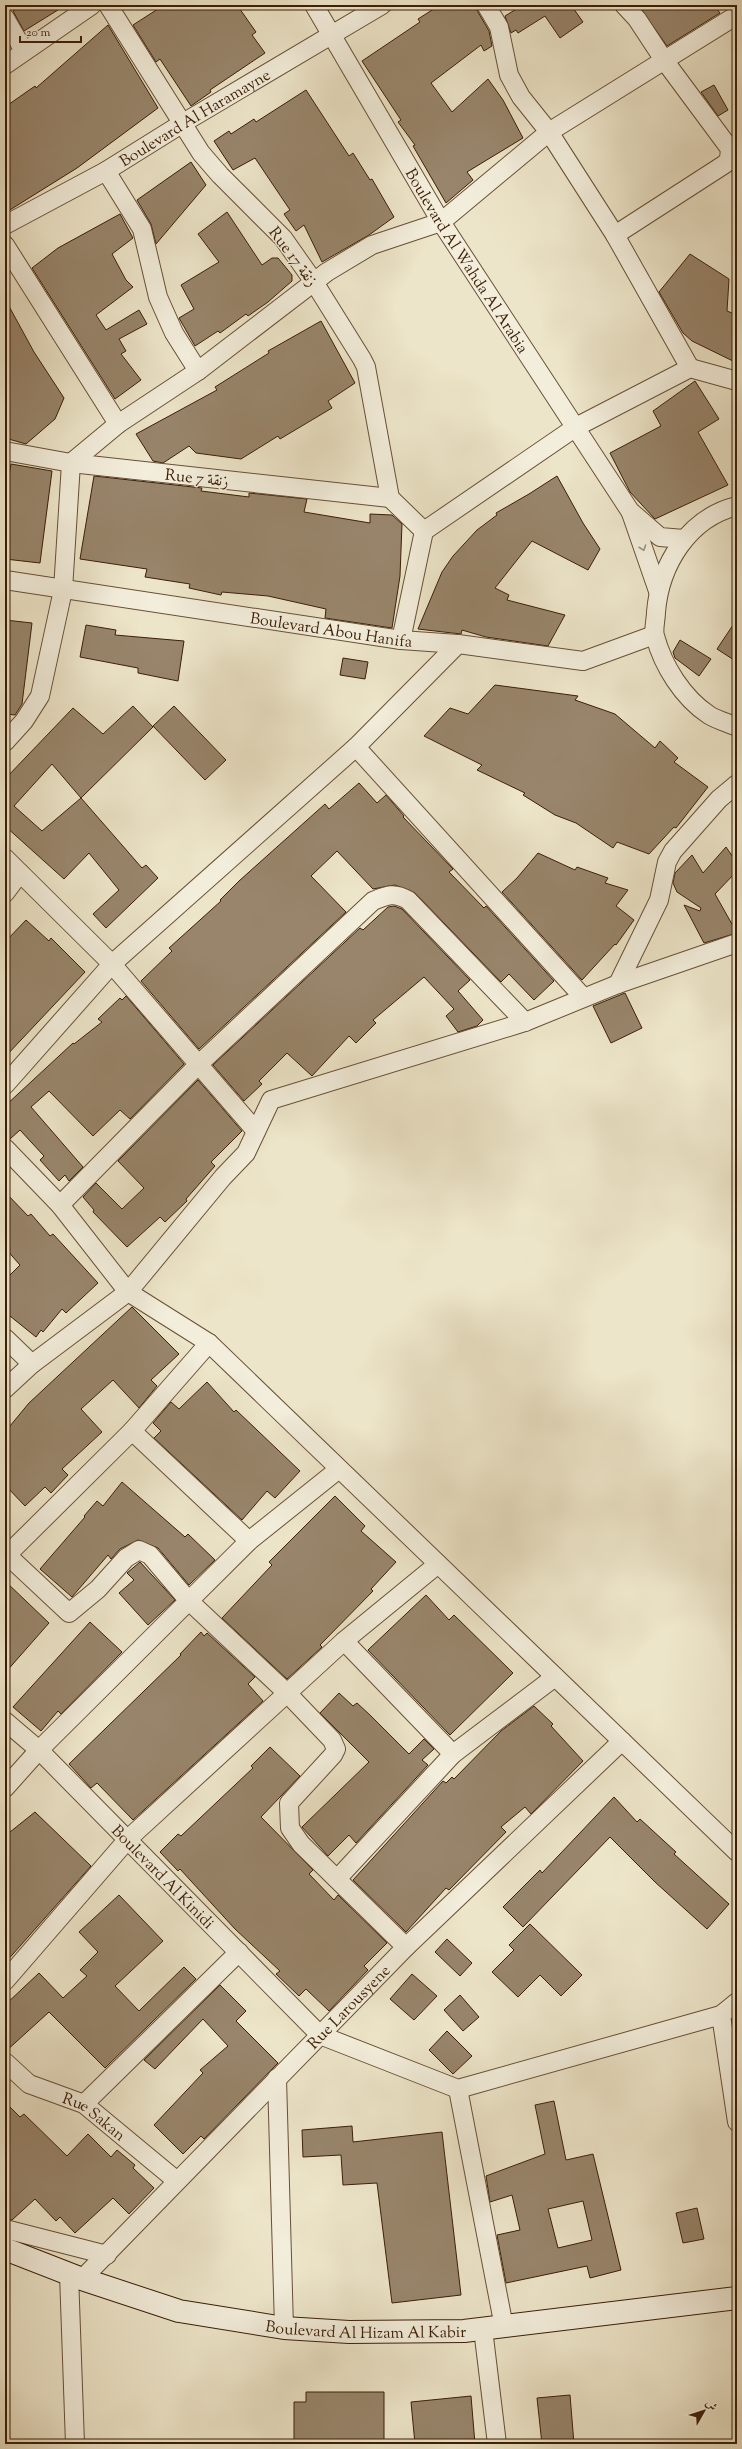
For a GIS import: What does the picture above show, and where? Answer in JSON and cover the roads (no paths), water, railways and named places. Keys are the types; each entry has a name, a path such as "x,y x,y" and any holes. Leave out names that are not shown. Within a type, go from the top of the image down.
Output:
{"main road":[{"name":"Boulevard Al Hizam Al Kabir","path":"5,2249 75,2276 179,2311 284,2328 349,2332 494,2328 732,2296"}],"street":[{"path":"5,65 92,5"},
{"name":"Rue 17 زنقة","path":"108,5 201,152 220,175 283,238 314,282 366,367 390,498"},
{"name":"Boulevard Al Wahda Al Arabia","path":"314,5 442,222 630,511 658,591"},
{"name":"Boulevard Al Haramayne","path":"5,225 106,171 183,123 382,5"},
{"path":"486,5 499,27 509,75 521,97 549,132 615,235 690,368"},
{"path":"615,235 729,160 730,149 664,60 637,19 624,5"},
{"path":"5,742 24,721 40,696 63,590 71,463 118,424 198,371 314,282 372,245 442,222 549,132 737,15"},
{"path":"5,18 24,51"},
{"path":"106,171 142,229 158,297 174,333 198,371"},
{"path":"5,245 118,424"},
{"path":"401,640 424,531 576,427 690,368 737,381"},
{"name":"Rue 7 زنقة","path":"5,451 71,463 390,498"},
{"path":"390,498 424,531"},
{"path":"737,506 704,521 684,540 668,562 658,591 654,635 663,658 682,690 709,715 737,727"},
{"name":"Boulevard Al Wahda Al Arabia","path":"630,511 660,537 684,540"},
{"name":"Boulevard Abou Hanifa","path":"5,580 401,640 458,644 583,661 654,635"},
{"path":"5,1085 112,964 356,747 458,644"},
{"path":"356,747 582,997"},
{"path":"618,984 659,900 667,862 673,851 719,800 737,784"},
{"path":"5,858 112,964 256,1131"},
{"path":"5,893 20,873"},
{"path":"60,1205 199,1064 373,901 388,894 398,895 408,900 525,1022"},
{"path":"5,1389 32,1364 128,1292 223,1177 246,1153 270,1100 525,1022 582,997 737,943"},
{"path":"5,1148 60,1205 128,1292 209,1343 737,1852"},
{"path":"5,1338 32,1364"},
{"path":"209,1343 132,1431 6,1554 69,1613 98,1589 126,1558 140,1550 150,1555 188,1600 287,1692 325,1732 336,1749 333,1755 289,1803 288,1810 290,1828 295,1838 406,1947"},
{"path":"132,1431 249,1541"},
{"path":"5,1788 39,1750 188,1600 249,1541 339,1469"},
{"path":"5,1981 128,1839 344,1641 438,1564"},
{"path":"344,1641 452,1754"},
{"path":"337,1879 452,1754 555,1677"},
{"name":"Boulevard Al Kinidi","path":"5,1721 39,1750 320,2035"},
{"name":"Rue Larousyene","path":"75,2276 107,2255 177,2181 406,1947 622,1741"},
{"path":"84,2104 239,1952"},
{"path":"320,2035 458,2089 721,2015 737,2002"},
{"path":"721,2015 737,2122"},
{"name":"Rue Sakan","path":"5,2062 29,2084 84,2104 177,2181"},
{"path":"278,2078 284,2328"},
{"path":"458,2089 494,2328 497,2444"},
{"path":"5,2229 107,2255"},
{"path":"75,2276 75,2444"}]}
